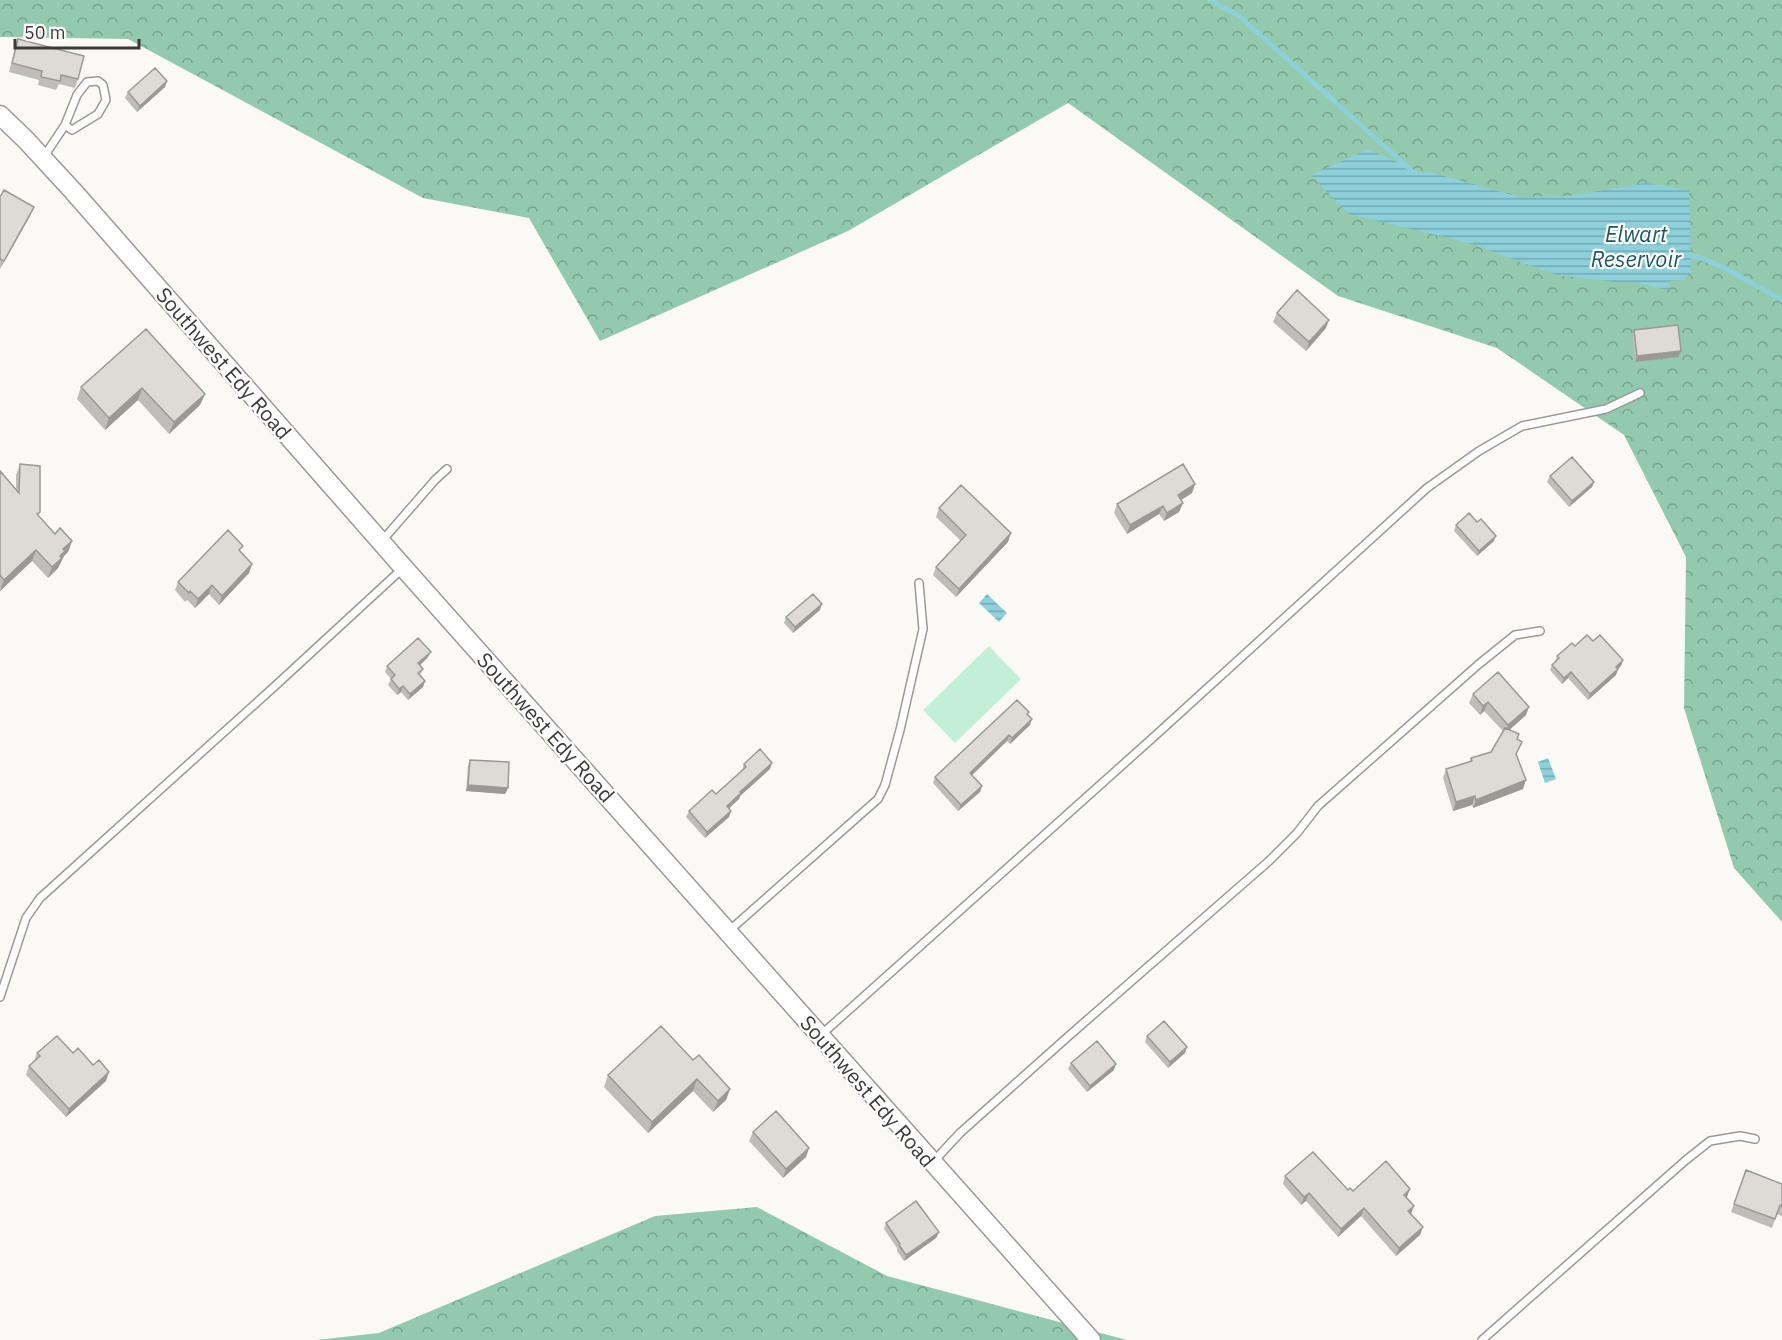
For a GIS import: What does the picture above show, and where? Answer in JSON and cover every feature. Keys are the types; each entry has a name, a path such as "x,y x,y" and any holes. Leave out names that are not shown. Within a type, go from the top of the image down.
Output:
{"street":[{"name":"Southwest Edy Road","path":"0,115 43,158 1090,1340"}],"lane":[{"path":"43,158 65,125 77,95 87,82 98,81 103,85 106,100 98,114 72,130 65,125"},
{"path":"820,1036 1427,488 1479,451 1522,426 1606,409 1640,393"},
{"path":"381,542 447,469"},
{"path":"0,997 26,918 40,898 403,567"},
{"path":"728,932 878,799 885,785 900,730 923,629 919,583"},
{"path":"932,1163 960,1133 1269,861 1297,833 1318,806 1479,664 1515,635 1540,631"},
{"path":"1482,1340 1710,1141 1740,1136 1755,1139"}],"green space":[{"path":"0,0 1782,0 1782,922 1734,868 1684,708 1686,557 1624,435 1497,348 1338,296 1068,103 848,231 600,341 529,218 423,198 128,39 0,37"},
{"path":"989,646 1021,679 955,743 923,710"},
{"path":"757,1207 887,1276 1127,1340 316,1340 379,1333 655,1216"}],"water":[{"name":"Elwart Reservoir","path":"1368,149 1421,173 1430,172 1519,197 1568,196 1646,183 1689,190 1691,272 1684,280 1670,281 1669,290 1632,282 1556,275 1469,243 1348,214 1311,175"},
{"path":"987,594 1007,613 999,622 979,603"},
{"path":"1548,758 1556,779 1545,783 1538,762"}],"building":[{"path":"18,39 84,56 78,79 61,75 60,81 41,77 42,71 12,63"},
{"path":"155,68 167,81 140,106 128,92"},
{"path":"4,190 34,207 4,261 0,259 0,197"},
{"path":"1297,290 1329,320 1309,342 1277,313"},
{"path":"1678,325 1681,351 1637,356 1634,330"},
{"path":"146,329 205,394 174,422 142,388 109,418 81,387"},
{"path":"1572,457 1594,482 1572,501 1550,476"},
{"path":"20,464 40,466 40,512 37,514 55,534 60,528 72,541 63,549 65,551 60,556 62,558 52,567 36,550 4,580 0,575 0,471 19,493"},
{"path":"1183,464 1195,484 1178,495 1183,503 1167,513 1163,506 1130,525 1117,504"},
{"path":"961,485 1011,533 959,589 936,567 966,535 939,508"},
{"path":"1469,513 1477,522 1481,519 1496,536 1479,551 1456,525"},
{"path":"228,530 243,546 239,550 252,564 222,596 212,585 198,599 178,582"},
{"path":"813,594 822,604 795,627 786,617"},
{"path":"1587,635 1593,641 1600,635 1623,660 1616,667 1618,669 1590,694 1571,672 1564,678 1552,665 1559,658 1557,656 1572,643 1575,646"},
{"path":"418,638 431,652 418,663 423,669 418,673 425,681 410,694 403,686 399,689 391,679 395,675 387,666"},
{"path":"1498,672 1529,707 1508,725 1488,702 1483,706 1473,694"},
{"path":"1017,700 1029,712 1027,714 1032,719 1012,738 1009,735 970,773 982,786 961,805 935,777"},
{"path":"1505,728 1519,734 1517,739 1522,742 1516,754 1526,780 1476,800 1475,796 1456,802 1446,769 1491,752"},
{"path":"760,749 772,763 740,792 727,806 731,811 707,832 689,811 712,790 716,794 746,767 744,764"},
{"path":"470,760 509,762 508,788 468,785"},
{"path":"1164,1021 1187,1047 1170,1062 1147,1036"},
{"path":"661,1026 693,1060 699,1055 730,1089 718,1101 697,1079 652,1122 608,1075"},
{"path":"57,1036 73,1053 78,1048 93,1065 99,1060 109,1072 69,1109 29,1066 40,1056 37,1053"},
{"path":"1097,1041 1116,1064 1090,1086 1071,1063"},
{"path":"776,1111 809,1148 786,1169 753,1132"},
{"path":"1313,1152 1348,1190 1350,1188 1353,1191 1386,1161 1410,1189 1404,1195 1414,1206 1408,1211 1423,1227 1399,1248 1364,1208 1341,1229 1309,1193 1304,1197 1285,1176"},
{"path":"1746,1170 1782,1184 1782,1206 1780,1205 1775,1219 1734,1204"},
{"path":"916,1201 939,1232 906,1255 886,1223"}],"waterway":[{"path":"1210,0 1238,15 1412,171"},
{"path":"1685,255 1694,256 1719,266 1782,300"}]}
